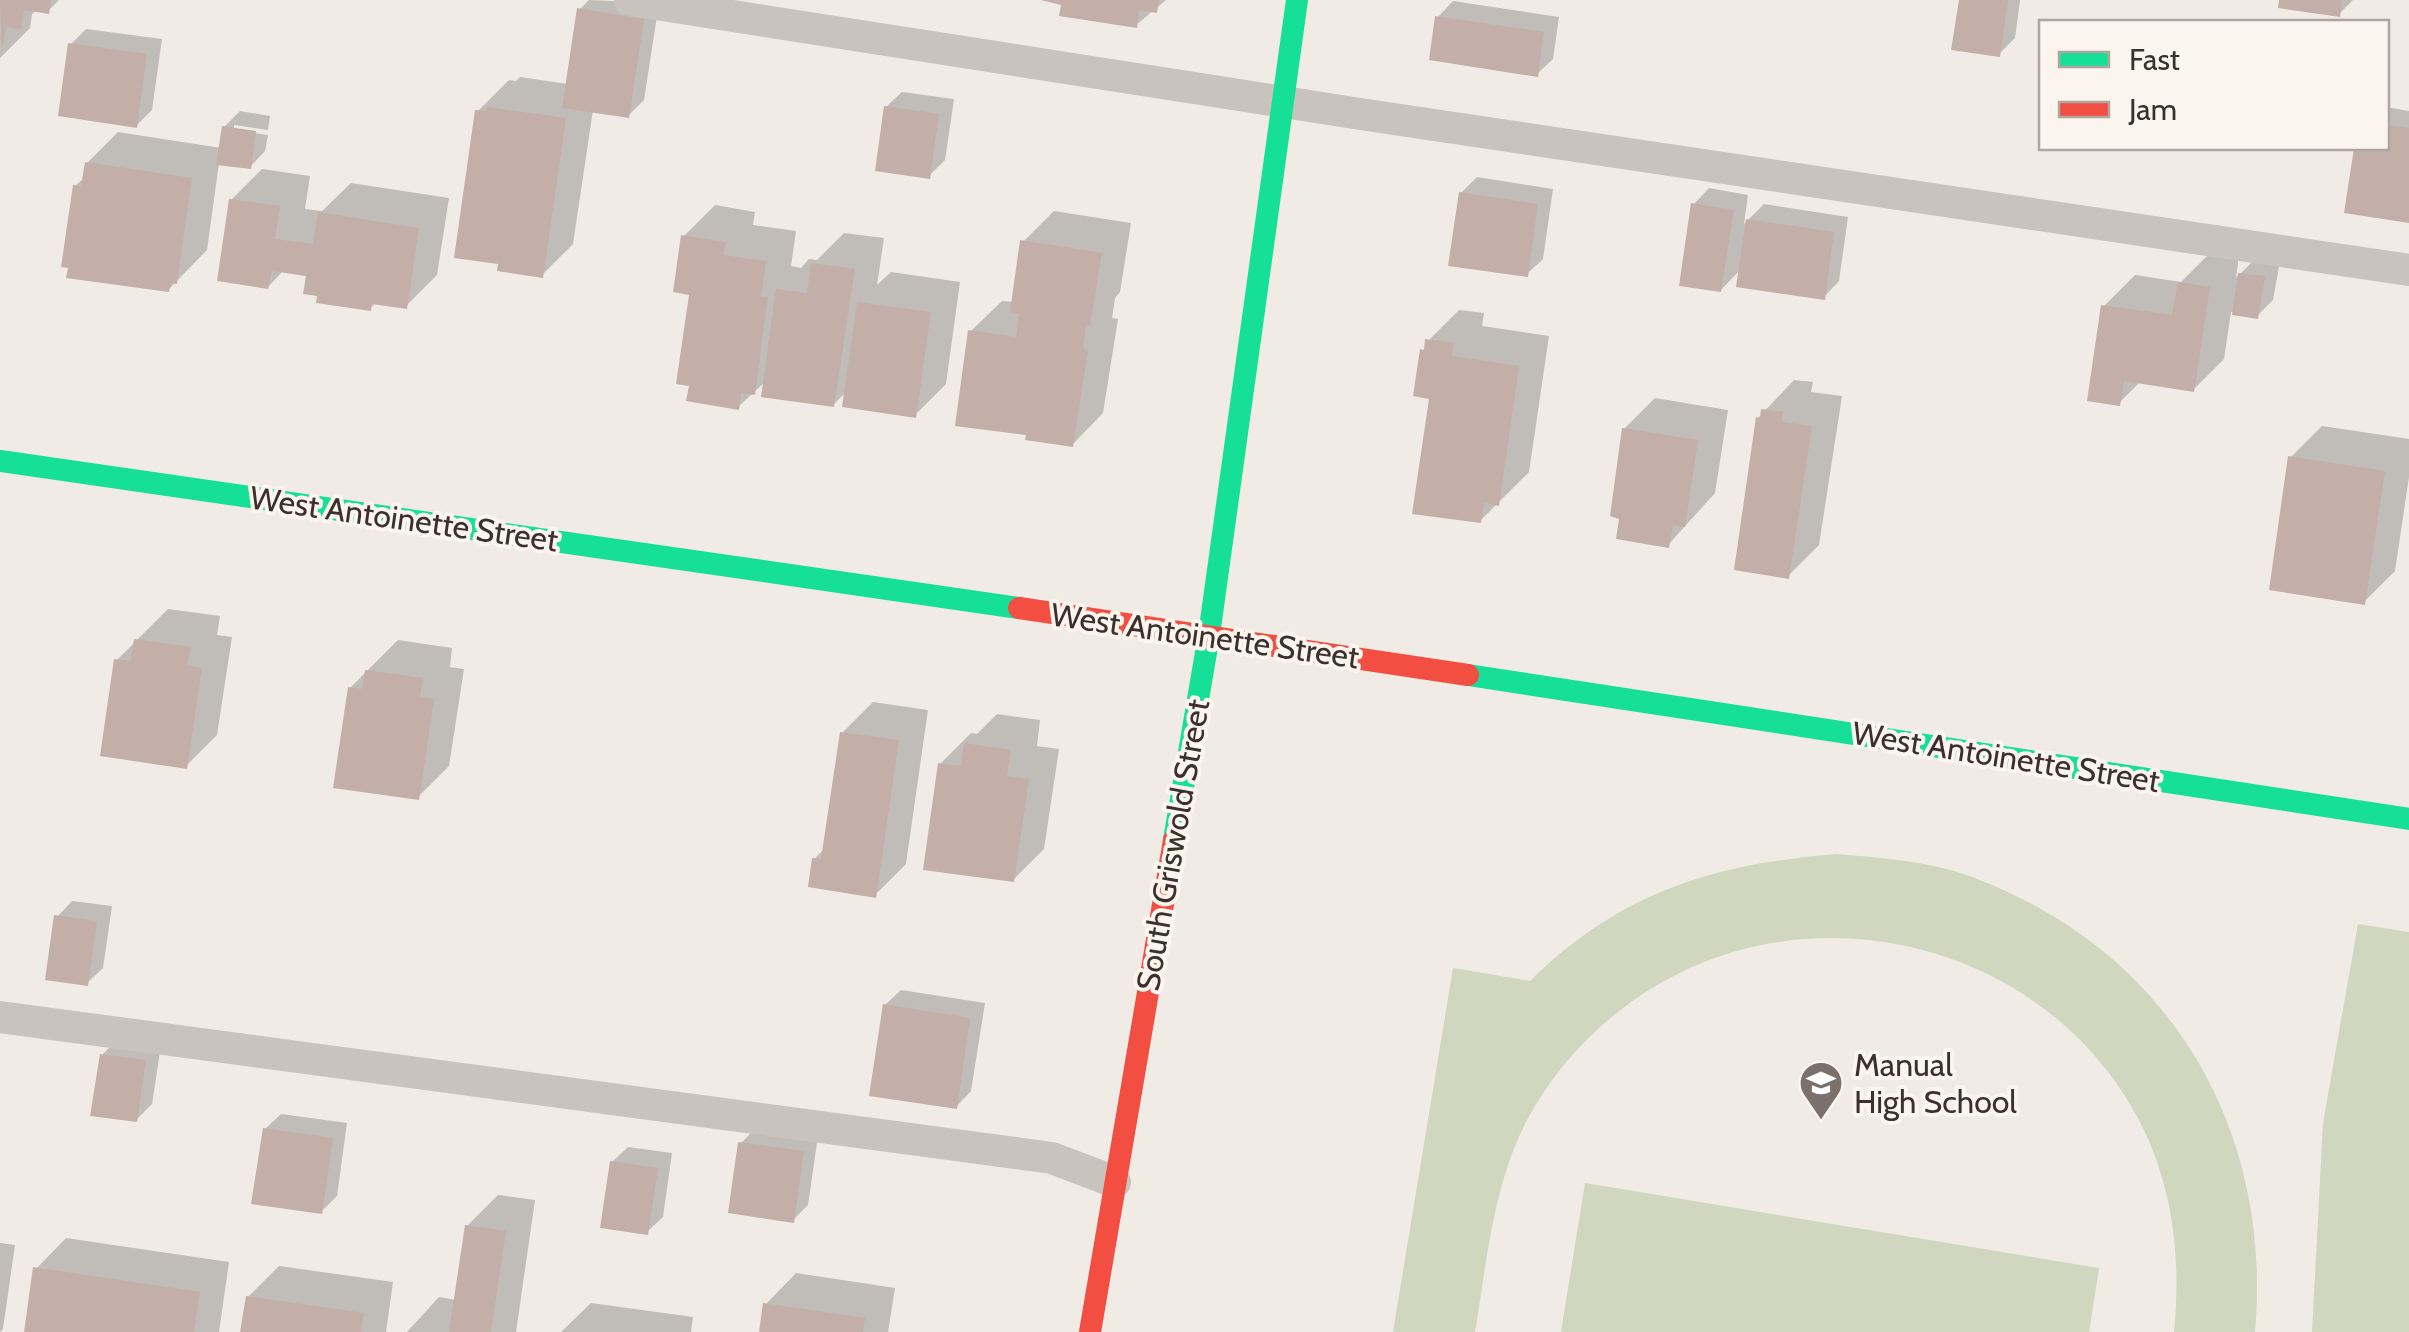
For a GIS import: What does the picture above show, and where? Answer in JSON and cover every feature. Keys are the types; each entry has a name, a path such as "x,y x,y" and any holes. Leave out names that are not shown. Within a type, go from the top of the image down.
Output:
{"street":[{"name":"South Griswold Street","path":"1090,1332 1208,635 1297,0"},
{"name":"West Antoinette Street","path":"0,461 1208,635 2409,819"}],"lane":[{"path":"630,0 1282,102 2409,270"},
{"path":"0,1017 1052,1158 1115,1182"}],"green space":[{"path":"1837,854 1922,864 1972,877 2041,909 2101,950 2152,999 2194,1055 2225,1117 2246,1184 2256,1256 2255,1332 2174,1332 2173,1227 2153,1151 2107,1070 2063,1024 2011,987 1954,960 1893,944 1830,938 1766,944 1704,962 1650,989 1602,1026 1542,1094 1515,1145 1493,1224 1475,1332 1393,1332 1453,968 1530,981 1599,925 1671,888 1750,866"},
{"path":"2358,924 2409,932 2409,1332 2312,1332 2323,1123"},
{"path":"1585,1183 2099,1268 2089,1332 1561,1332"}],"building":[{"path":"0,0 51,0 49,14 24,10 21,29 6,27 2,49"},
{"path":"1041,0 1159,0 1157,13 1139,10 1137,28 1059,16 1061,5"},
{"path":"1959,0 2008,0 2000,57 1951,50"},
{"path":"2279,0 2342,0 2340,17 2278,8"},
{"path":"577,8 644,19 629,118 562,108"},
{"path":"1435,16 1544,32 1538,77 1429,60"},
{"path":"68,43 147,54 137,128 58,116"},
{"path":"884,106 939,114 930,179 875,171"},
{"path":"487,107 566,118 543,278 497,271 498,264 454,258 475,110 486,111"},
{"path":"2389,125 2409,128 2409,223 2344,213 2354,150 2389,150"},
{"path":"222,126 256,131 251,169 216,165"},
{"path":"85,162 192,178 177,284 171,283 169,292 66,278 68,268 61,267 73,185 81,186"},
{"path":"1459,192 1538,204 1528,277 1448,266"},
{"path":"229,199 280,206 275,239 313,244 318,212 419,228 407,309 372,304 371,311 316,303 317,296 303,294 306,276 272,271 268,289 217,281"},
{"path":"1691,203 1734,210 1721,292 1679,286"},
{"path":"1746,219 1834,232 1825,300 1736,287"},
{"path":"681,235 726,242 723,255 766,261 761,296 768,297 755,395 741,393 739,410 686,401 689,386 676,384 689,295 673,292"},
{"path":"1020,240 1102,253 1090,326 1086,325 1083,349 1088,350 1073,447 1025,440 1026,435 955,426 968,330 1016,337 1019,313 1010,312"},
{"path":"811,263 855,269 834,407 761,397 776,289 807,293"},
{"path":"2238,273 2265,276 2258,319 2232,315"},
{"path":"2178,282 2210,287 2194,392 2124,381 2120,406 2087,401 2101,305 2172,315"},
{"path":"857,302 931,312 916,418 842,407"},
{"path":"1425,339 1454,343 1452,356 1519,366 1499,506 1484,503 1481,523 1412,514 1429,399 1413,396"},
{"path":"1761,409 1783,412 1782,422 1812,426 1789,579 1734,570 1756,417 1760,418"},
{"path":"1622,428 1698,440 1685,527 1673,525 1669,548 1616,539 1619,519 1610,516"},
{"path":"2288,456 2385,471 2365,605 2269,590"},
{"path":"134,639 191,647 187,665 202,668 187,769 100,756 114,659 131,661"},
{"path":"365,670 423,678 420,697 434,699 419,800 333,788 348,687 362,689"},
{"path":"840,732 899,740 876,898 808,887 812,858 821,859"},
{"path":"964,743 1011,750 1007,776 1029,779 1014,882 923,870 938,763 961,766"},
{"path":"54,915 97,921 88,986 45,980"},
{"path":"883,1004 970,1018 957,1109 869,1096"},
{"path":"100,1054 146,1060 137,1122 90,1116"},
{"path":"263,1128 333,1138 322,1214 251,1204"},
{"path":"738,1142 804,1151 794,1223 728,1213"},
{"path":"610,1161 658,1168 648,1235 600,1228"},
{"path":"465,1225 506,1231 491,1332 449,1332"},
{"path":"33,1267 200,1292 194,1332 24,1332"},
{"path":"246,1296 364,1313 361,1332 240,1332"},
{"path":"763,1303 865,1318 863,1332 759,1332"}],"traffic: fast":[{"path":"1174,840 1209,635 1297,0"},
{"path":"0,461 1019,608"},
{"path":"1468,675 2409,819"}],"traffic: jam":[{"path":"1019,608 1468,675"},
{"path":"1090,1332 1174,840"}],"place":[{"name":"Manual High School","path":"1821,1121"}]}
